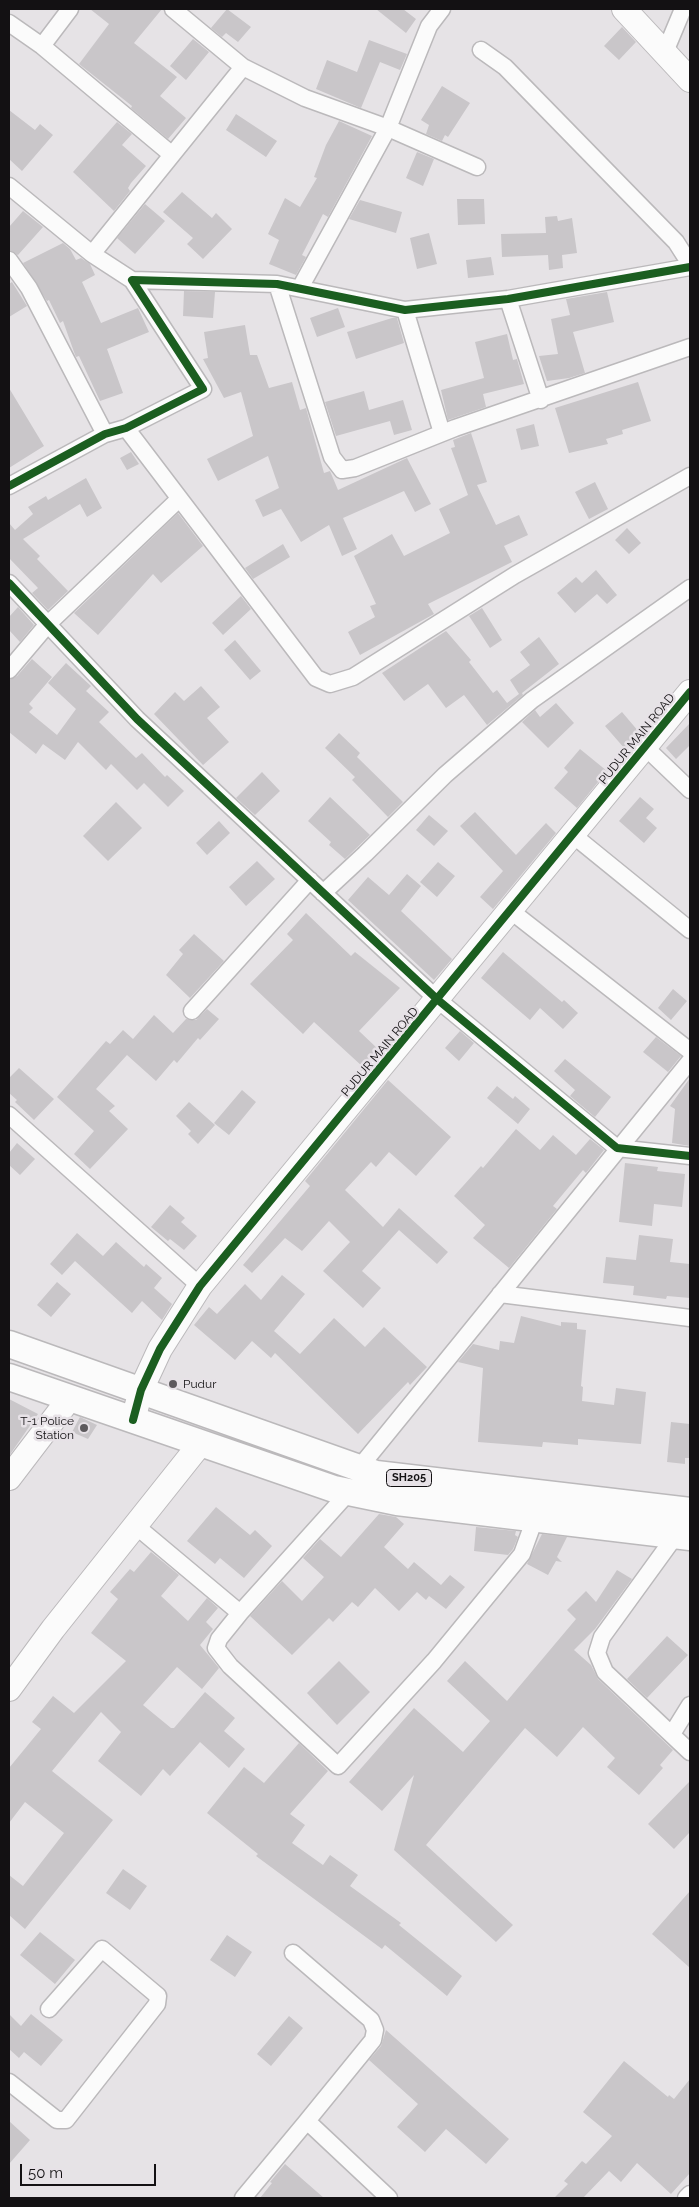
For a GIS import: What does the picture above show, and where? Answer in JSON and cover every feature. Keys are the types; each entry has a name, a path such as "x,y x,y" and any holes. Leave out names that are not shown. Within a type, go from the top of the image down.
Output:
{"main road":[{"name":"SH205","path":"9,1344 376,1474 684,1510"},
{"path":"9,1377 349,1492 397,1502 683,1536"}],"street":[{"path":"42,46 70,9"},
{"path":"173,9 243,67 305,98 388,128 478,168"},
{"path":"300,288 388,128 429,26 442,9"},
{"path":"624,9 690,80"},
{"path":"665,52 683,9"},
{"path":"9,23 42,46 171,154"},
{"path":"132,280 277,284 405,310 508,299 690,266 676,242 505,67 481,50"},
{"path":"92,254 243,67"},
{"path":"9,186 92,254 132,280 203,390 126,428 105,434 10,483"},
{"path":"9,260 29,288 105,434"},
{"path":"277,284 332,457 342,470 355,468 442,433 690,347"},
{"path":"508,299 541,400"},
{"path":"405,310 442,433"},
{"path":"126,428 316,678 330,684 354,677 515,575 690,476"},
{"path":"9,670 48,624 179,499"},
{"path":"9,583 137,719 438,1000 617,1148 690,1156"},
{"path":"323,893 444,775 532,700 690,588"},
{"name":"PUDUR MAIN ROAD","path":"133,1420 141,1390 160,1350 200,1286 512,911 690,692"},
{"path":"646,747 690,790"},
{"path":"573,836 690,930"},
{"path":"192,1011 310,880"},
{"path":"512,911 690,1051"},
{"path":"359,1468 617,1148 690,1061"},
{"path":"9,1115 200,1286"},
{"path":"500,1294 690,1318"},
{"path":"9,1478 70,1398"},
{"path":"9,1689 52,1629 201,1443"},
{"path":"349,1492 240,1614 219,1639 216,1648 221,1656 338,1766 434,1661 522,1554 543,1494"},
{"path":"684,1510 683,1536 602,1638 597,1653 605,1672 690,1752"},
{"path":"136,1526 240,1614"},
{"path":"672,1734 690,1705"},
{"path":"9,2082 57,2120 66,2120 157,2004 158,1996 102,1949 49,2009"},
{"path":"243,2198 373,2040 375,2030 371,2020 293,1954"},
{"path":"307,2121 390,2198"},
{"path":"686,2198 690,2194"}],"building":[{"path":"90,9 162,9 134,43 177,77 160,96 186,118 168,139 131,108 132,106 79,64 109,24"},
{"path":"227,9 251,27 238,42 226,33 222,37 211,28"},
{"path":"376,9 403,9 416,19 406,33"},
{"path":"622,27 636,42 619,60 604,46"},
{"path":"193,39 209,52 186,80 170,66"},
{"path":"369,40 407,54 400,70 380,62 361,108 316,89 327,60 357,72"},
{"path":"442,86 470,103 448,137 445,135 442,141 426,134 429,125 421,120"},
{"path":"9,110 35,130 40,124 53,135 22,171 9,159"},
{"path":"236,114 277,141 266,157 226,130"},
{"path":"339,121 372,136 328,217 323,214 302,255 306,257 296,275 269,264 279,240 268,234 285,198 300,207 317,178 314,177 326,145"},
{"path":"117,122 132,134 122,145 146,166 131,183 128,188 130,191 114,211 73,172"},
{"path":"417,152 434,159 423,186 406,178"},
{"path":"182,192 212,218 216,213 232,229 203,259 187,244 193,238 163,212"},
{"path":"457,199 484,199 485,224 458,225"},
{"path":"360,200 402,212 396,233 349,219"},
{"path":"145,204 165,221 135,254 117,238"},
{"path":"23,211 43,227 18,255 9,250 9,227"},
{"path":"557,216 558,221 572,218 577,253 562,255 563,268 549,270 548,255 502,257 501,234 546,233 545,217"},
{"path":"429,233 437,264 417,269 410,238"},
{"path":"63,243 70,249 76,260 81,258 90,264 95,275 82,282 101,323 138,308 149,332 107,349 123,393 100,401 79,356 76,357 63,321 60,323 49,300 47,301 23,263"},
{"path":"491,257 494,275 468,278 466,260"},
{"path":"12,282 27,306 9,317 9,284"},
{"path":"184,291 215,292 213,318 183,316"},
{"path":"607,292 614,322 573,332 585,373 569,378 547,381 539,356 558,354 551,319 570,315 566,299"},
{"path":"338,308 345,327 317,337 310,318"},
{"path":"397,318 404,343 356,359 347,332"},
{"path":"245,325 250,355 257,355 269,388 292,382 300,410 306,408 324,473 330,471 338,490 407,458 431,504 415,512 404,491 343,518 357,549 342,556 329,525 301,542 281,509 263,517 255,500 279,488 268,456 218,481 207,459 253,436 241,392 224,398 203,359 208,358 204,332"},
{"path":"507,334 513,360 517,359 524,384 483,394 486,407 448,420 441,390 484,378 475,342"},
{"path":"638,382 651,421 622,430 623,434 606,439 608,444 569,453 555,408"},
{"path":"9,388 44,446 9,468"},
{"path":"364,391 369,410 403,400 412,430 394,435 390,421 336,436 325,402"},
{"path":"534,424 539,446 521,450 516,429"},
{"path":"471,433 487,482 477,485 496,525 519,515 528,535 504,546 512,562 428,604 434,614 360,655 348,632 375,617 370,606 376,604 354,556 392,534 404,556 450,533 439,509 468,495 451,448 455,447 453,440"},
{"path":"131,452 139,464 127,470 120,458"},
{"path":"86,478 102,508 87,517 80,504 23,539 40,556 37,559 68,591 48,610 32,593 38,588 9,558 9,523 15,530 33,514 28,507 46,496 48,500"},
{"path":"595,482 608,509 589,519 575,492"},
{"path":"178,513 203,546 161,583 153,574 98,635 74,613"},
{"path":"627,528 641,543 629,554 615,540"},
{"path":"283,544 290,557 253,579 245,568"},
{"path":"596,570 617,595 607,604 597,594 575,613 557,593 576,577 582,583"},
{"path":"241,596 251,609 223,635 212,623"},
{"path":"18,607 34,625 20,642 9,630 9,617"},
{"path":"482,608 502,640 490,648 469,616"},
{"path":"446,631 471,660 469,662 493,693 497,690 507,703 519,694 510,680 530,665 520,652 539,637 559,664 522,693 523,695 487,725 464,695 446,708 428,684 404,701 382,673"},
{"path":"235,640 261,671 250,680 224,650"},
{"path":"32,659 52,677 29,704 33,708 29,712 57,735 76,709 48,683 66,663 91,686 86,691 109,712 99,722 136,758 142,753 165,777 167,775 184,791 168,807 144,783 137,790 111,764 106,770 78,742 65,760 43,744 36,754 9,732 9,680 17,676"},
{"path":"201,686 220,707 207,718 229,742 203,765 154,714 175,692 184,701"},
{"path":"556,703 574,723 548,748 522,722 535,710 540,717"},
{"path":"622,712 639,732 625,749 605,726"},
{"path":"690,723 690,745 676,759 666,748"},
{"path":"339,733 360,753 357,757 403,802 388,817 352,780 355,777 325,748"},
{"path":"580,749 607,771 577,808 554,788 568,772 564,768"},
{"path":"262,772 280,791 255,815 236,798"},
{"path":"330,797 370,835 345,859 329,845 331,842 308,821"},
{"path":"640,797 654,809 646,818 657,828 644,843 619,821"},
{"path":"116,802 142,828 108,861 83,836"},
{"path":"475,812 516,855 546,823 556,833 493,909 480,897 503,871 460,826"},
{"path":"429,815 448,831 434,846 416,830"},
{"path":"219,821 230,833 207,855 196,843"},
{"path":"257,861 275,879 246,906 229,887"},
{"path":"438,862 455,876 437,897 420,882"},
{"path":"407,874 421,886 401,911 452,959 434,980 348,900 368,877 389,895"},
{"path":"306,913 351,956 355,952 400,988 359,1031 378,1049 363,1067 314,1022 303,1034 250,984 293,940 287,934"},
{"path":"194,934 224,961 190,998 166,975 183,954 179,950"},
{"path":"503,952 562,1002 564,1000 578,1013 563,1029 540,1008 530,1020 481,978"},
{"path":"673,989 687,1001 671,1020 658,1008"},
{"path":"207,1009 219,1019 200,1040 198,1038 177,1063 174,1060 156,1081 127,1055 96,1089 115,1106 109,1111 128,1129 90,1169 74,1154 94,1131 57,1097 106,1041 110,1044 123,1030 133,1039 154,1015 173,1033 186,1019 196,1020"},
{"path":"460,1031 474,1043 459,1061 445,1048"},
{"path":"656,1037 681,1056 668,1072 643,1052"},
{"path":"565,1059 611,1097 595,1117 570,1096 575,1090 554,1071"},
{"path":"19,1068 54,1099 34,1120 15,1102 17,1100 9,1093 9,1078"},
{"path":"690,1078 690,1146 672,1143 675,1109 670,1106"},
{"path":"388,1080 451,1137 416,1176 389,1152 376,1167 371,1162 345,1190 383,1227 399,1208 448,1252 437,1264 399,1230 362,1271 381,1288 363,1308 323,1271 350,1242 329,1221 302,1251 285,1238 252,1273 243,1265 310,1186 305,1181"},
{"path":"497,1086 513,1099 515,1096 530,1109 518,1124 487,1098"},
{"path":"242,1090 256,1102 229,1135 214,1123"},
{"path":"189,1102 215,1125 198,1144 188,1134 191,1131 176,1116"},
{"path":"516,1129 540,1150 553,1135 576,1155 590,1139 604,1150 586,1173 583,1170 553,1206 557,1209 509,1268 473,1238 485,1225 454,1196 481,1166 483,1168"},
{"path":"17,1143 35,1159 20,1175 9,1165 9,1153"},
{"path":"625,1163 658,1167 657,1171 685,1174 682,1207 654,1204 652,1226 619,1222"},
{"path":"170,1205 185,1218 181,1222 197,1236 184,1250 170,1239 168,1241 151,1227"},
{"path":"77,1233 103,1256 116,1242 144,1267 146,1264 162,1278 154,1288 172,1304 162,1320 142,1301 132,1313 75,1261 62,1275 50,1264"},
{"path":"639,1235 673,1239 670,1262 690,1264 690,1298 667,1296 666,1299 633,1295 634,1286 603,1283 606,1257 636,1260"},
{"path":"282,1275 305,1294 274,1331 300,1354 334,1318 365,1347 384,1327 427,1367 410,1385 408,1382 358,1434 275,1353 271,1358 252,1341 235,1360 194,1325 209,1307 217,1314 245,1284 261,1300"},
{"path":"57,1282 71,1294 51,1317 37,1305"},
{"path":"521,1316 561,1326 561,1322 577,1323 577,1329 586,1330 581,1386 583,1387 582,1401 614,1405 616,1388 646,1392 641,1444 578,1439 578,1445 543,1442 542,1447 478,1442 483,1368 458,1362 473,1344 499,1350 500,1341 514,1343"},
{"path":"9,1399 38,1414 9,1456"},
{"name":"T-1 Police Station","path":"80,1417 97,1425 88,1439 72,1432"},
{"path":"671,1422 690,1424 690,1458 685,1458 685,1464 667,1462"},
{"path":"216,1507 250,1535 255,1530 272,1546 244,1578 220,1558 215,1564 187,1541"},
{"path":"379,1514 396,1517 404,1524 384,1547 408,1569 414,1562 441,1585 450,1575 465,1587 446,1609 429,1596 426,1600 417,1592 399,1611 375,1588 358,1607 352,1602 333,1622 329,1618 292,1655 250,1616 282,1581 302,1601 324,1577 303,1558 320,1539 341,1557"},
{"path":"476,1527 516,1531 515,1535 518,1537 508,1555 474,1551"},
{"path":"542,1534 567,1537 557,1557 562,1562 556,1561 548,1575 527,1564"},
{"path":"151,1552 179,1575 161,1596 188,1621 207,1598 218,1608 206,1622 213,1629 200,1645 219,1668 202,1689 177,1667 143,1705 171,1728 174,1728 205,1692 235,1718 224,1731 245,1749 229,1768 200,1742 170,1776 163,1769 141,1796 98,1761 121,1732 101,1712 52,1771 113,1820 25,1929 9,1915 9,1875 23,1886 64,1833 25,1802 9,1823 9,1768 41,1729 32,1722 53,1696 74,1713 126,1661 91,1633 118,1599 110,1592 130,1569 134,1572"},
{"path":"617,1570 632,1579 595,1629 574,1650 591,1665 598,1679 673,1750 660,1765 663,1768 639,1795 607,1767 615,1758 583,1727 557,1757 525,1728 426,1845 513,1925 496,1942 394,1850 414,1775 382,1811 349,1782 414,1708 463,1752 490,1721 447,1681 465,1661 507,1701 576,1619 567,1610 586,1591 596,1602"},
{"path":"667,1636 688,1655 647,1698 627,1679"},
{"path":"339,1661 370,1692 337,1725 307,1693"},
{"path":"299,1743 328,1771 290,1814 305,1825 292,1843 323,1865 330,1855 358,1875 350,1886 401,1923 399,1925 462,1976 447,1996 385,1945 382,1949 256,1856 258,1854 207,1813 244,1767 264,1783"},
{"path":"690,1781 690,1832 674,1849 648,1824"},
{"path":"123,1869 147,1886 130,1910 106,1893"},
{"path":"690,1891 690,1968 652,1934"},
{"path":"40,1932 75,1960 55,1984 20,1955"},
{"path":"227,1935 252,1952 235,1977 210,1960"},
{"path":"9,2014 21,2026 31,2014 63,2040 41,2066 24,2052 19,2058 9,2049"},
{"path":"289,2016 303,2028 271,2066 257,2054"},
{"path":"386,2030 509,2139 486,2164 446,2129 425,2152 397,2127 418,2104 369,2060 381,2046"},
{"path":"624,2061 668,2097 669,2095 674,2099 690,2079 690,2173 671,2194 637,2163 621,2182 609,2171 583,2198 554,2198 568,2184 564,2181 582,2161 586,2164 612,2136 583,2112"},
{"path":"9,2121 30,2140 9,2164"},
{"path":"285,2164 324,2198 260,2198"}],"cycle path":[{"path":"9,486 105,434 126,428 203,389 132,280 277,284 405,310 508,299 690,267"},
{"path":"9,583 137,719 438,1000 617,1148 690,1156"},
{"path":"133,1420 141,1390 160,1349 200,1286 690,692"}],"place":[{"name":"Pudur","path":"173,1384"},
{"name":"T-1 Police Station","path":"84,1428"}]}
